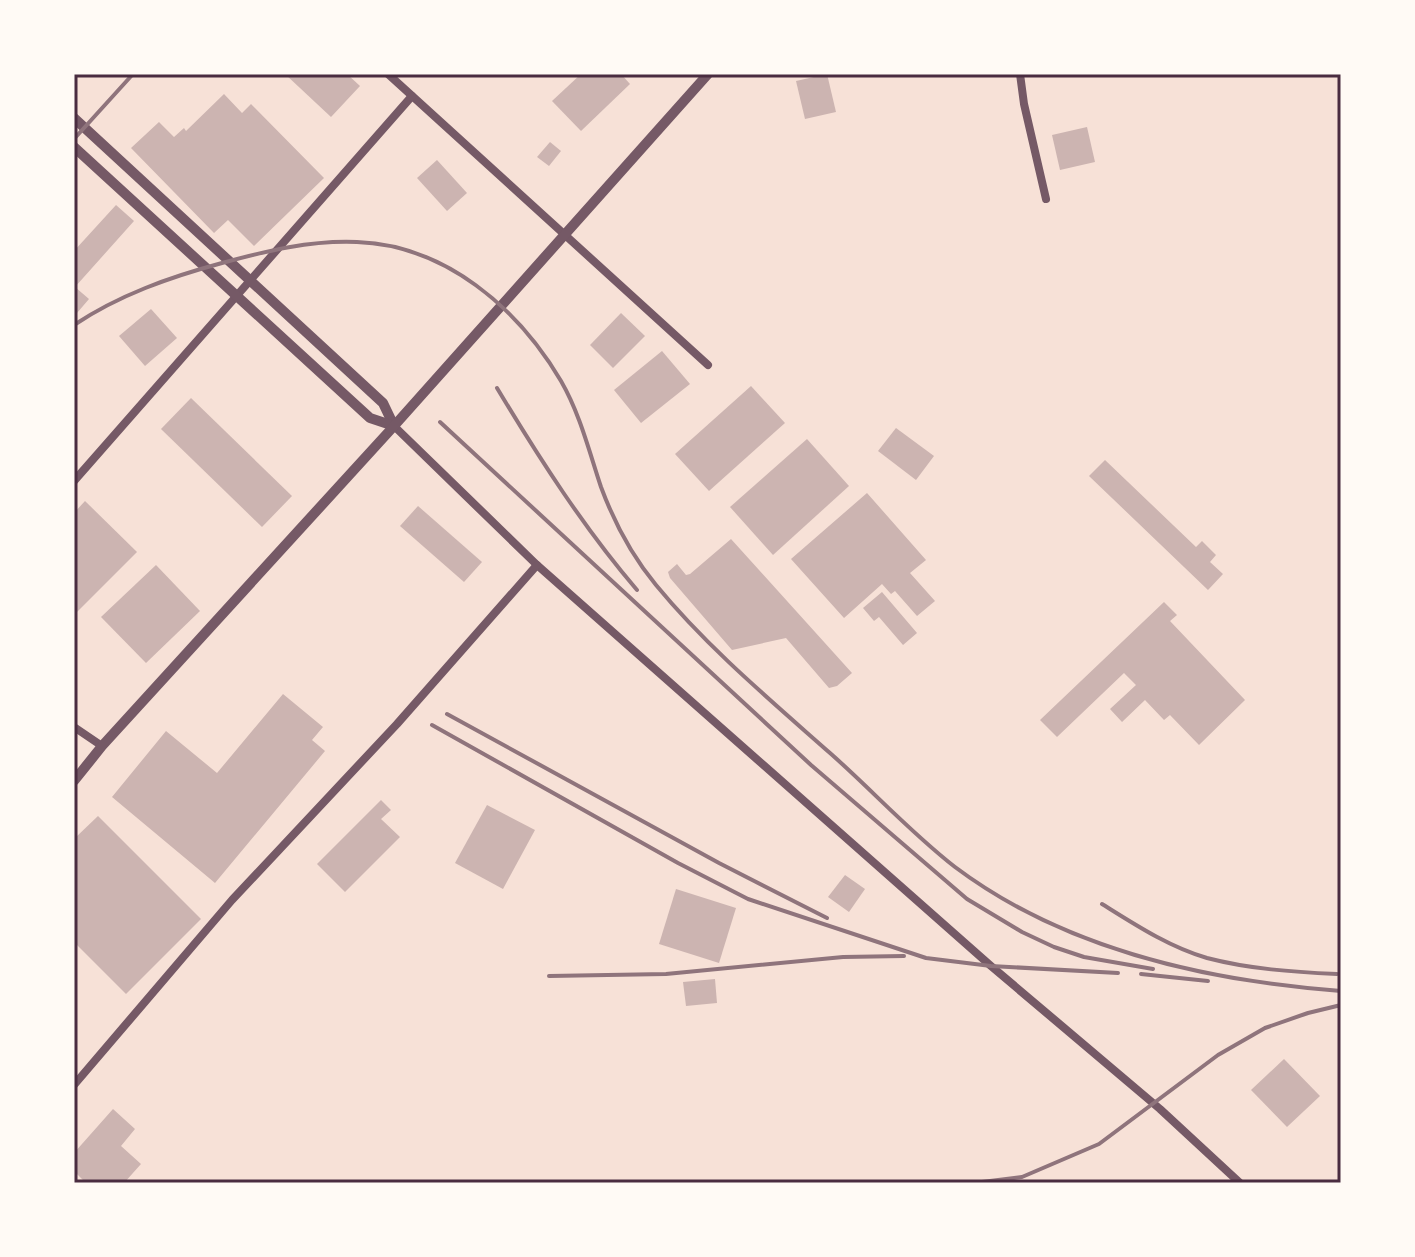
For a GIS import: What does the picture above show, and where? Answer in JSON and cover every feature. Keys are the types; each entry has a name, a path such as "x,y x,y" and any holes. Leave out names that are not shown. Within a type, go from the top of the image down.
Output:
{"street":[{"path":"388,74 708,365"},
{"path":"74,781 102,746 394,426 708,74"},
{"path":"1020,74 1046,199"},
{"path":"74,481 412,96"},
{"path":"74,118 383,403 394,426 537,565 991,966 1160,1109 1240,1183"},
{"path":"74,147 370,418 394,426"},
{"path":"74,1085 232,900 397,724 537,565"},
{"path":"74,727 102,746"}],"building":[{"path":"285,74 347,74 360,86 331,117"},
{"path":"581,74 621,74 630,84 581,131 552,101"},
{"path":"827,74 836,112 805,119 796,81"},
{"path":"224,94 242,113 251,104 324,178 254,246 228,220 214,233 131,148 159,122 174,137 184,128 186,131"},
{"path":"1087,127 1095,162 1060,170 1052,135"},
{"path":"550,142 561,151 549,166 537,157"},
{"path":"437,160 467,193 447,211 417,178"},
{"path":"116,205 134,221 75,287 89,299 77,313 74,311 74,251"},
{"path":"151,309 177,338 145,366 119,336"},
{"path":"621,313 645,336 613,368 590,345"},
{"path":"662,351 690,384 641,423 614,390"},
{"path":"751,386 785,423 709,491 675,454"},
{"path":"191,398 292,496 262,527 161,429"},
{"path":"896,428 934,456 916,480 878,451"},
{"path":"807,439 849,486 773,555 730,507"},
{"path":"1105,460 1196,547 1202,541 1216,555 1210,562 1223,574 1208,590 1089,476"},
{"path":"867,493 926,560 910,573 935,601 917,616 895,591 891,594 882,584 844,618 791,559"},
{"path":"85,501 137,552 74,615 74,513"},
{"path":"418,506 482,562 464,582 400,526"},
{"path":"731,539 852,673 837,686 829,688 786,638 732,650 670,578 668,572 677,564 686,575 690,574"},
{"path":"156,565 200,611 146,663 101,617"},
{"path":"882,592 917,633 903,645 879,617 874,621 863,608"},
{"path":"1164,602 1177,615 1170,621 1245,700 1199,745 1170,715 1164,720 1145,700 1122,722 1110,709 1136,685 1124,673 1057,737 1040,720"},
{"path":"283,694 323,727 312,740 325,751 215,883 112,797 166,731 217,773"},
{"path":"381,800 391,810 381,819 400,837 345,892 317,864"},
{"path":"487,805 535,830 503,889 455,863"},
{"path":"98,816 201,919 126,994 74,942 74,839"},
{"path":"845,875 865,889 849,912 828,897"},
{"path":"676,889 736,908 719,963 659,944"},
{"path":"715,979 717,1003 686,1006 683,982"},
{"path":"1284,1059 1320,1096 1287,1127 1251,1090"},
{"path":"113,1109 135,1129 121,1146 141,1164 124,1183 86,1183 74,1171 74,1153"}],"railway":[{"path":"74,139 133,74"},
{"path":"74,325 127,296 164,281 203,268 306,245 357,242 389,246 449,268 501,306 523,329 561,381 574,406 601,487 618,526 656,585 739,672 955,867 1042,920 1139,956 1239,979 1341,991"},
{"path":"497,388 563,492 637,590"},
{"path":"440,422 811,765 967,899 1054,947 1084,957 1153,969"},
{"path":"447,714 719,863 827,918"},
{"path":"432,725 748,899 926,958 991,966 1118,973"},
{"path":"1102,904 1166,941 1207,958 1271,969 1337,974"},
{"path":"549,976 666,974 843,957 904,956"},
{"path":"1141,974 1208,981"},
{"path":"974,1183 1022,1177 1099,1144 1218,1055 1265,1028 1341,1005"}]}
